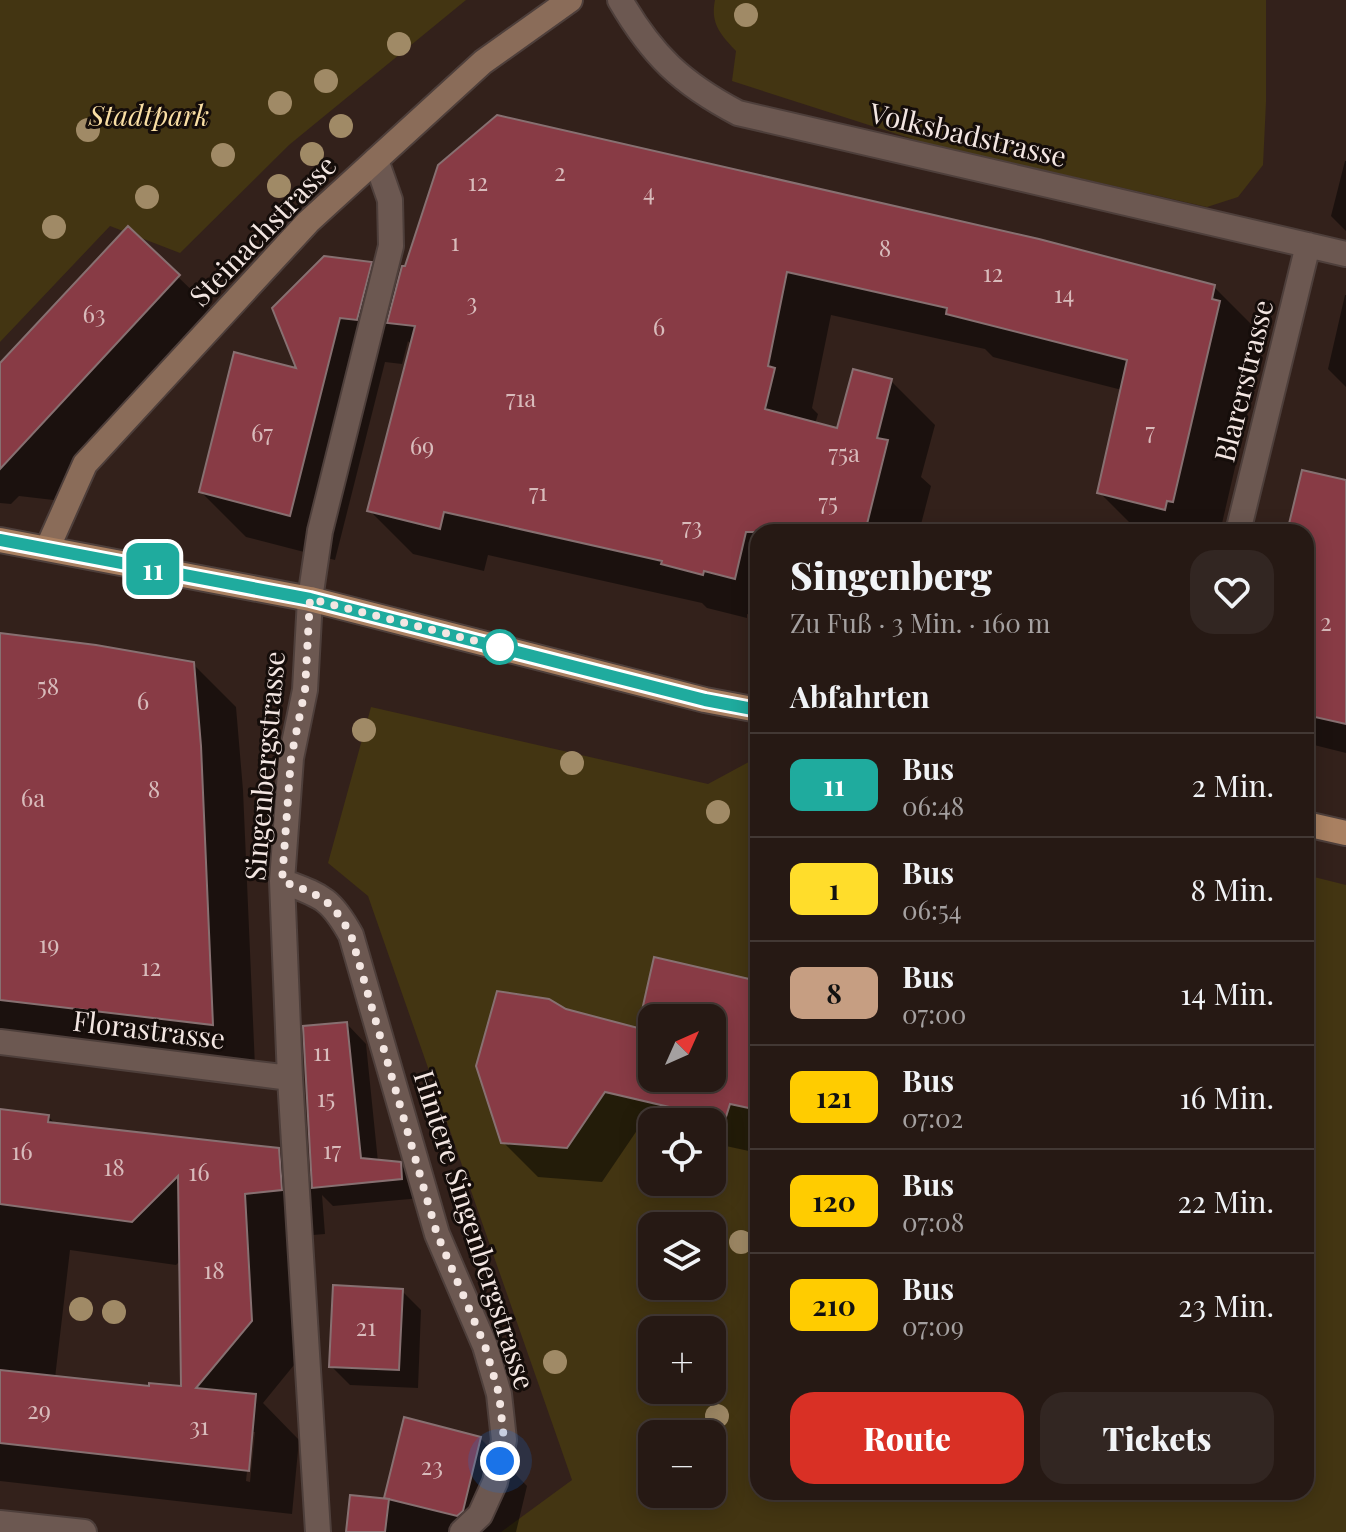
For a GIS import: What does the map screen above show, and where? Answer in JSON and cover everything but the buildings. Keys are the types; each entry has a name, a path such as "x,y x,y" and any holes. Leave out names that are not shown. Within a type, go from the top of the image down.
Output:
{"main road":[{"name":"Steinachstrasse","path":"48,547 85,464 308,222 483,62 570,0"},
{"path":"0,540 310,599 689,696 750,708"},
{"path":"1314,826 1346,833"}],"street":[{"name":"Volksbadstrasse","path":"620,0 648,43 678,76 704,95 738,113 1346,254"},
{"name":"Singenbergstrasse","path":"318,1532 290,1078 282,881 291,758 305,690 310,599 320,531 391,246 390,200 376,160"},
{"name":"Blarerstrasse","path":"1240,524 1308,245"},
{"name":"Hintere Singenbergstrasse","path":"282,881 322,896 336,908 351,935 437,1234 485,1346 499,1394 504,1440 495,1482 480,1515 462,1532"},
{"name":"Florastrasse","path":"0,1042 290,1078"},
{"path":"0,1523 84,1532"}],"green space":[{"name":"Stadtpark","path":"0,0 466,0 289,145 180,253 110,226 0,342"},
{"path":"715,0 1266,0 1263,165 1238,197 1207,207 925,143 732,81 736,51 715,22"},
{"path":"371,707 708,784 750,761 750,1500 1314,1500 1314,877 1346,885 1346,1532 501,1532 572,1480 368,896 328,863"}],"bus line":[{"name":"11","path":"0,540 310,599 705,700 750,708"}],"route":[{"path":"500,647 310,599 305,690 291,758 282,881 322,896 336,908 351,935 437,1234 485,1346 499,1394 504,1440 500,1461"}]}
